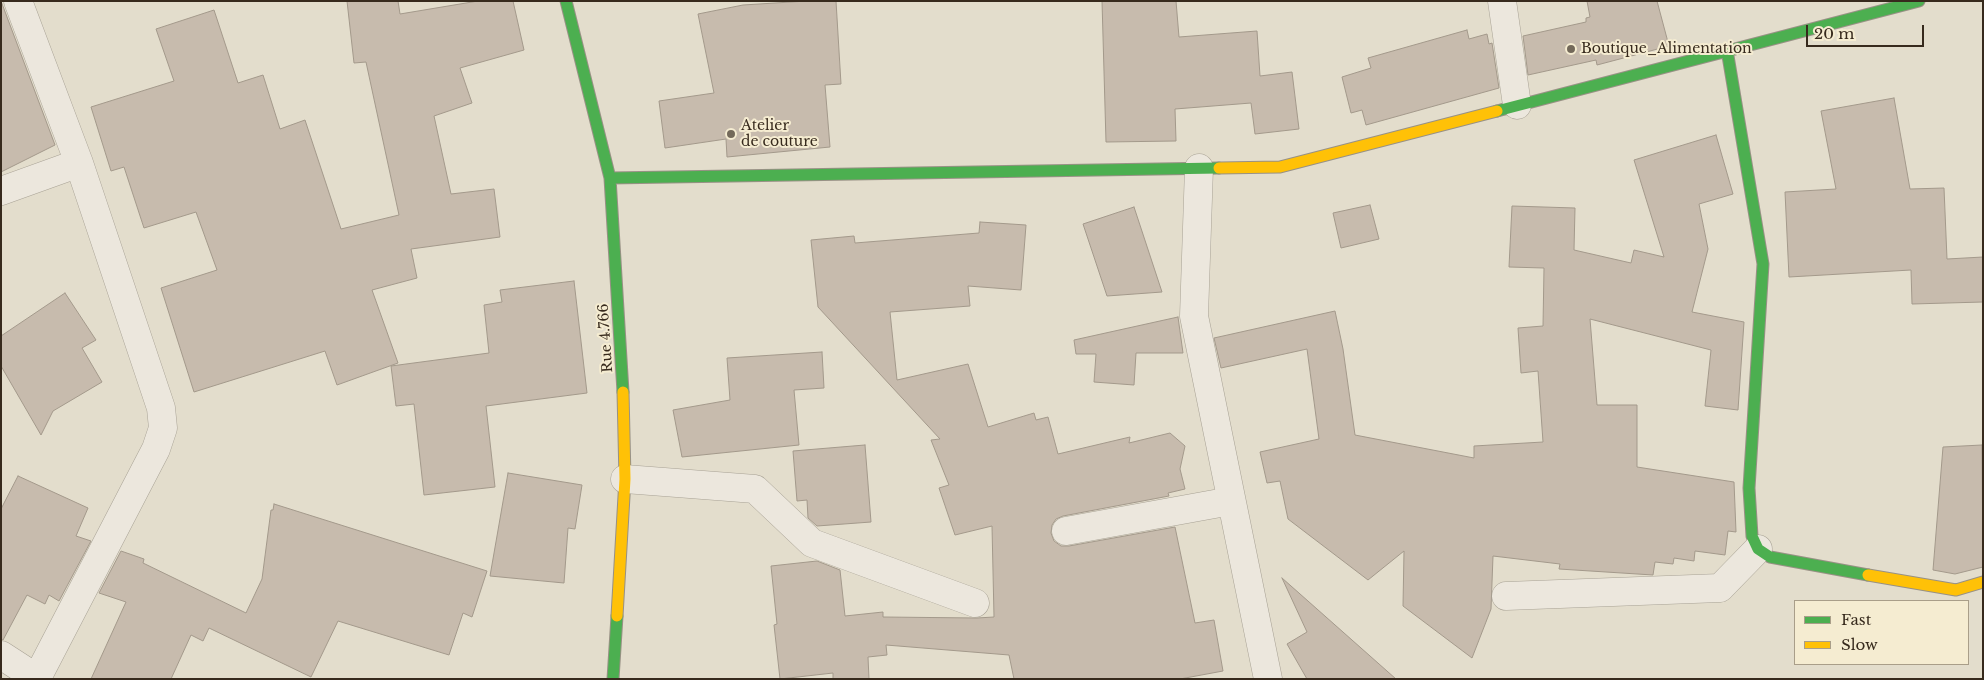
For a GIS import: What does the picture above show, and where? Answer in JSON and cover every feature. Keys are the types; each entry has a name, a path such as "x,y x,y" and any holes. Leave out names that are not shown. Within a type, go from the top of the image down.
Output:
{"street":[{"path":"1,655 38,678 156,449 163,428 161,408 79,163 18,1"},
{"name":"Rue 4.766","path":"566,1 610,178 623,364 625,479 613,679"},
{"path":"1502,1 1517,105"},
{"path":"610,178 1280,166 1919,1"},
{"path":"1727,50 1763,264 1749,488 1752,536 1758,550 1770,557 1788,561 1956,590 1983,582"},
{"path":"1,191 79,163"},
{"path":"1199,168 1194,316 1268,679"},
{"path":"625,479 755,489 812,543 975,603"},
{"path":"1066,531 1231,501"},
{"path":"1506,596 1720,588 1758,550"}],"building":[{"path":"1,1 55,145 1,172"},
{"path":"347,1 398,1 400,14 478,1 513,1 524,50 460,68 472,103 434,116 451,194 494,189 500,237 411,249 417,278 372,290 398,363 337,385 325,351 194,392 161,288 217,270 196,212 144,228 124,167 111,171 91,107 174,81 156,29 214,10 238,83 263,75 280,129 305,120 341,229 399,215 366,62 354,63"},
{"path":"836,1 841,84 825,85 830,147 727,157 726,139 665,148 659,101 714,93 698,14 743,5"},
{"path":"1102,1 1176,1 1179,37 1257,31 1260,76 1292,72 1299,129 1255,134 1251,103 1175,109 1176,141 1106,142"},
{"path":"1587,1 1657,1 1669,46 1597,65 1596,60 1528,75 1523,36 1586,22 1586,18 1590,17"},
{"path":"1467,30 1469,39 1487,34 1489,44 1492,43 1499,88 1366,125 1362,110 1351,113 1342,77 1371,68 1368,58"},
{"path":"1894,98 1910,189 1944,188 1947,259 1983,257 1983,302 1912,304 1911,270 1789,277 1785,192 1836,189 1821,111"},
{"path":"1716,135 1733,194 1699,204 1708,249 1692,312 1744,322 1738,410 1705,406 1711,350 1590,319 1597,405 1637,405 1637,467 1734,482 1736,532 1728,531 1725,555 1695,551 1694,561 1674,558 1673,564 1655,562 1653,575 1559,569 1560,564 1493,556 1491,609 1472,658 1403,606 1404,551 1368,580 1288,519 1280,481 1267,483 1260,452 1319,439 1307,349 1221,368 1214,338 1335,311 1343,349 1355,435 1474,458 1474,446 1543,442 1538,371 1521,373 1518,328 1543,326 1544,268 1509,267 1512,206 1575,208 1574,250 1631,263 1634,250 1664,257 1634,160"},
{"path":"1370,205 1379,239 1341,248 1333,213"},
{"path":"1134,207 1162,292 1107,296 1083,224"},
{"path":"980,222 1026,225 1021,290 968,286 970,306 890,312 897,380 968,364 988,427 1034,413 1036,420 1048,417 1058,454 1130,437 1129,443 1170,433 1185,446 1180,469 1185,489 1168,493 1169,496 1063,516 1056,519 1052,525 1051,533 1054,541 1061,546 1069,546 1175,527 1195,623 1214,620 1223,671 1180,679 1014,679 1009,655 886,645 887,655 868,657 869,679 833,679 833,673 780,679 774,625 777,624 771,566 817,561 840,570 845,616 883,612 883,617 994,617 992,526 955,535 939,488 949,485 931,440 940,439 818,307 811,240 854,236 855,243 979,233"},
{"path":"574,281 587,393 486,406 495,487 424,495 414,404 396,406 391,366 489,353 484,305 502,302 500,290"},
{"path":"65,293 96,340 82,348 102,382 53,411 41,435 1,366 1,336"},
{"path":"1178,317 1183,353 1136,353 1134,385 1094,382 1096,354 1076,354 1074,340"},
{"path":"822,352 824,388 794,390 799,445 682,457 673,410 730,400 727,358"},
{"path":"865,445 871,522 817,526 808,518 807,500 797,501 793,451"},
{"path":"1982,445 1983,567 1955,574 1933,570 1943,447"},
{"path":"508,473 582,485 575,529 568,528 564,583 490,576"},
{"path":"18,476 88,508 76,536 91,541 59,601 49,595 45,604 27,595 3,640 1,639 1,509"},
{"path":"274,504 487,571 472,617 463,613 449,655 338,621 311,677 209,628 203,641 191,635 171,679 91,679 126,602 99,593 121,551 144,559 143,563 246,613 262,579 271,510 273,510"},
{"path":"1282,578 1396,679 1307,679 1287,644 1307,632"}],"traffic: fast":[{"path":"566,1 610,178 623,392"},
{"path":"1497,111 1919,1"},
{"path":"1727,50 1763,264 1749,488 1752,536 1758,549 1770,557 1868,575"},
{"path":"610,178 1219,168"},
{"path":"613,679 617,616"}],"traffic: slow":[{"path":"1219,168 1280,167 1497,111"},
{"path":"617,616 625,479 623,392"},
{"path":"1868,575 1956,590 1983,582"}],"place":[{"name":"Boutique_Alimentation","path":"1571,49"},
{"name":"Atelier de couture","path":"731,134"}]}
